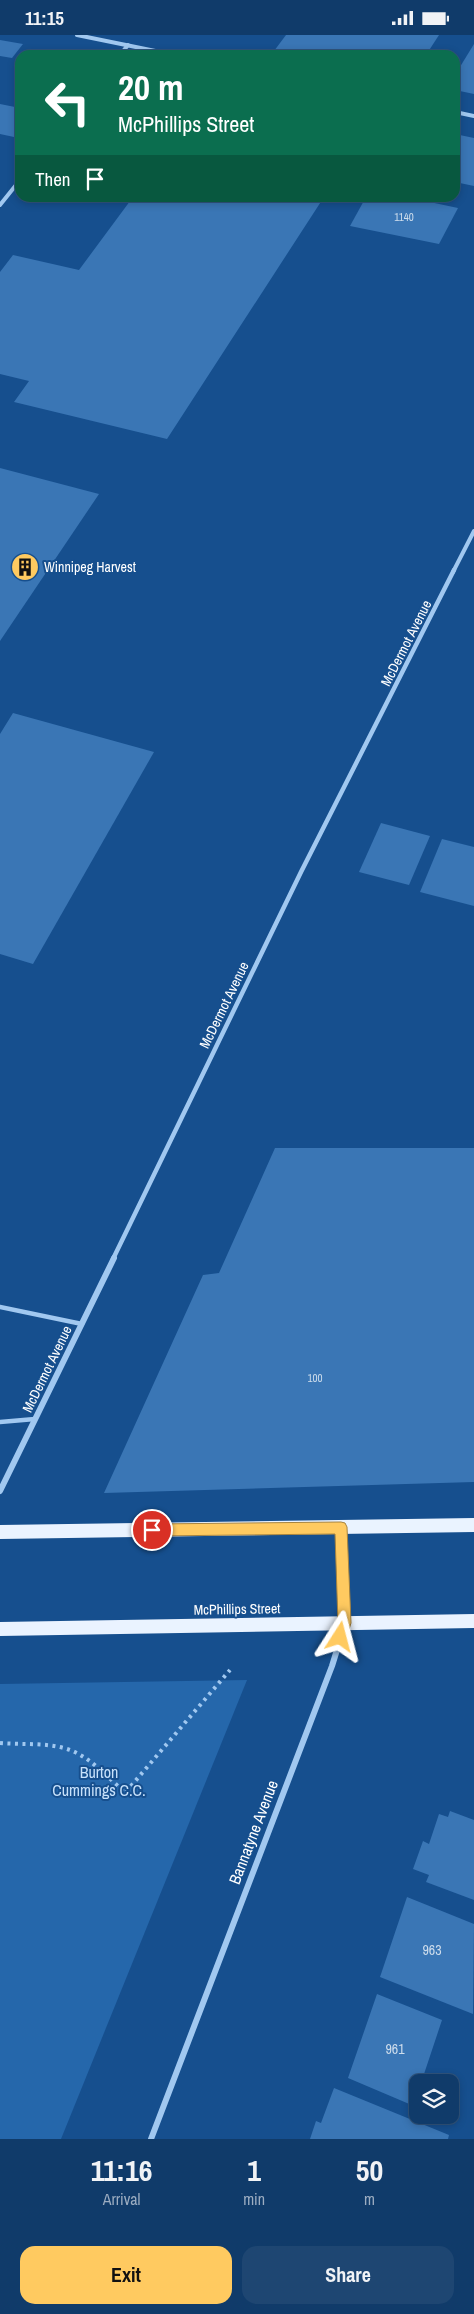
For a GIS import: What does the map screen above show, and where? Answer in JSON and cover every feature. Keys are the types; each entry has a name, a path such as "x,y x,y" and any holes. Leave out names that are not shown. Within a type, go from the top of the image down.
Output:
{"main road":[{"path":"0,1532 474,1525"},
{"name":"McPhillips Street","path":"0,1629 474,1621"}],"street":[{"path":"77,35 152,50"},
{"path":"124,50 128,45"},
{"path":"460,113 474,116"},
{"path":"0,205 15,186"},
{"name":"McDermot Avenue","path":"0,1491 301,872 474,531"},
{"name":"Bannatyne Avenue","path":"151,2139 332,1665 345,1623 341,1527"}],"lane":[{"path":"0,1307 82,1324"},
{"path":"0,1422 35,1419"}],"path":[{"path":"0,1743 43,1746 70,1751 102,1772 125,1793 230,1670"}],"green space":[{"name":"Burton Cummings C.C.","path":"247,1680 61,2139 0,2139 0,1684"}],"building":[{"path":"286,35 439,35 429,50 275,50"},
{"path":"0,40 23,44 18,50 15,50 12,58 0,56"},
{"path":"474,44 474,94 460,91 460,67"},
{"path":"0,104 15,107 15,136 0,134"},
{"path":"460,135 474,138 474,186 460,183"},
{"path":"129,202 321,202 167,439 14,402 29,381 0,374 0,272 13,255 79,270"},
{"path":"363,202 430,202 458,208 439,244 350,226"},
{"name":"Winnipeg Harvest","path":"0,468 99,494 0,641"},
{"path":"13,713 154,752 33,964 0,954 0,734"},
{"path":"381,823 430,836 409,885 359,872"},
{"path":"442,839 474,847 474,906 420,892"},
{"path":"275,1148 474,1148 474,1482 104,1493 203,1275 219,1273"},
{"path":"450,1811 474,1820 474,1900 426,1882 429,1875 413,1869 423,1841 429,1844 439,1814 448,1817"},
{"path":"407,1897 474,1924 473,2014 380,1977"},
{"path":"377,1994 442,2020 424,2074 409,2074 409,2104 348,2078"},
{"path":"334,2088 409,2119 409,2124 422,2124 449,2135 448,2139 310,2139 316,2121 321,2123"}],"place":[{"name":"Winnipeg Harvest","path":"25,567"}],"route":[{"path":"152,1530 341,1527 345,1623 340,1637"}]}
